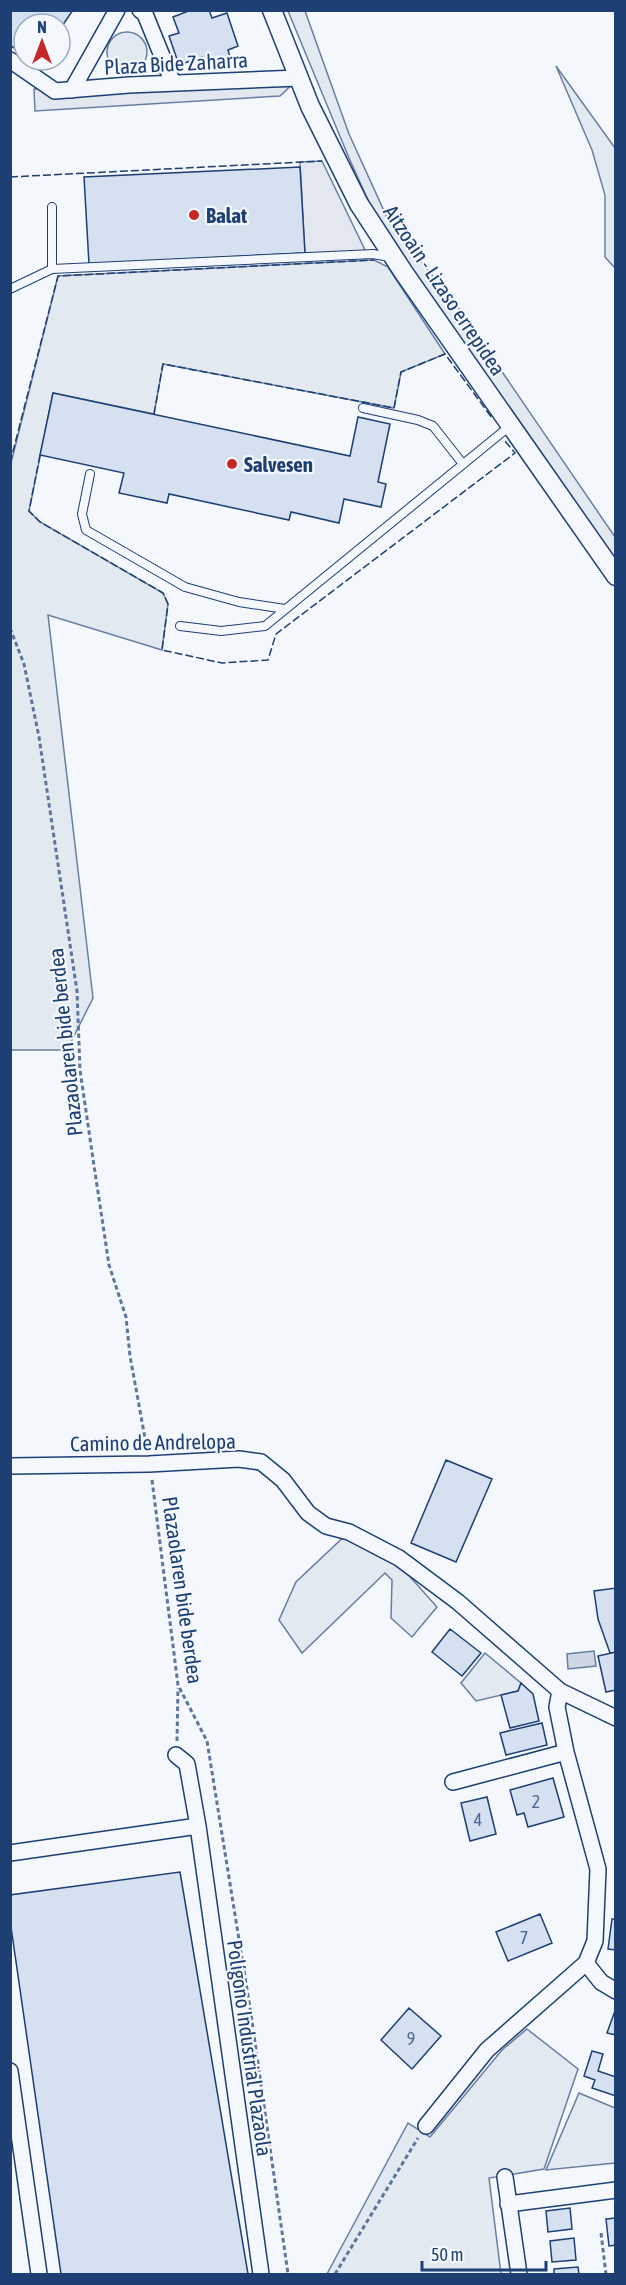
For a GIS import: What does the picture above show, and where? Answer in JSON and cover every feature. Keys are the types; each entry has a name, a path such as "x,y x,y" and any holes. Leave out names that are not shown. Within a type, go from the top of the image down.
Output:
{"street":[{"path":"72,90 117,10"},
{"path":"140,10 144,14 173,83"},
{"name":"Aitzoain - Lizaso errepidea","path":"272,10 310,106 359,204 615,576"},
{"name":"Plaza Bide Zaharra","path":"10,60 54,91 299,78"},
{"name":"Camino de Andrelopa","path":"10,1466 149,1464 239,1459 261,1462 283,1480 308,1513 317,1520 326,1526 349,1532 386,1550 458,1602 560,1691 615,1718"},
{"path":"426,2126 487,2050 586,1963 595,1941 598,1869 566,1752 557,1707 560,1691"},
{"path":"453,1782 566,1752"},
{"name":"Polígono Industrial Plazaola","path":"177,1755 187,1764 198,1826 261,2274"},
{"path":"10,1853 198,1826"},
{"path":"586,1963 601,1982 615,1991"},
{"path":"10,2072 39,2274"},
{"path":"505,2177 519,2274"},
{"path":"508,2204 615,2190"}],"lane":[{"path":"52,207 52,269"},
{"path":"11,292 52,269 373,254 394,258"},
{"path":"363,408 418,420 433,426 463,464"},
{"path":"180,626 221,631 265,626 511,425"},
{"path":"90,474 82,514 87,530 185,586 239,602 285,609"}],"path":[{"name":"Plazaolaren bide berdea","path":"10,628 24,664 39,736 77,991 80,1070 93,1159 110,1265 126,1317 130,1356 148,1453"},
{"name":"Plazaolaren bide berdea","path":"151,1474 178,1685 207,1741 251,2014 288,2274"},
{"path":"177,1755 178,1685"},
{"path":"335,2274 426,2126"},
{"path":"601,2233 606,2274"}],"shaded area":[{"path":"288,11 305,11 349,134 390,224 455,303 615,537 615,576 394,258 349,158"},
{"path":"127,32 135,33 141,38 146,44 146,60 141,66 135,71 127,72 119,71 113,66 108,60 107,52 108,44 113,38 119,33"},
{"path":"556,66 615,148 615,268 605,257 605,195 592,150"},
{"path":"299,78 280,96 35,111 34,89"},
{"path":"322,161 367,254 305,257 300,162"},
{"path":"374,260 388,267 445,354 401,372 394,408 163,364 154,414 53,393 29,511 40,522 163,593 168,604 162,650 48,615 93,998 67,1050 11,1050 11,463 58,276"},
{"path":"349,1532 386,1550 437,1607 412,1637 391,1618 392,1580 385,1573 302,1653 279,1620 296,1582"},
{"path":"594,1651 596,1666 568,1669 567,1654"},
{"path":"485,1653 521,1683 518,1691 476,1701 461,1683"},
{"path":"527,2029 578,2069 544,2169 489,2178 501,2274 327,2274 408,2123 430,2137 502,2050"},
{"path":"579,2093 615,2108 615,2163 546,2170"}],"building":[{"path":"10,10 73,10 72,12 12,12 12,46 10,45"},
{"path":"191,10 209,10 212,18 227,13 238,46 228,50 231,60 206,69 202,57 179,65 169,36 179,33 173,17"},
{"name":"Balat","path":"300,167 305,253 89,264 84,177"},
{"name":"Salvesen","path":"53,393 350,456 358,417 390,424 378,482 386,484 381,507 344,499 339,523 291,512 289,520 169,494 167,503 119,493 124,473 40,455"},
{"path":"446,1460 492,1479 456,1562 411,1543"},
{"path":"616,1588 616,1652 610,1653 598,1619 594,1591"},
{"path":"450,1629 481,1653 462,1676 432,1652"},
{"path":"616,1652 616,1690 606,1692 598,1656"},
{"path":"521,1683 533,1694 539,1721 510,1728 501,1695 518,1691"},
{"path":"542,1723 547,1745 506,1755 500,1733"},
{"path":"553,1778 564,1817 528,1827 524,1813 517,1815 510,1790"},
{"path":"487,1797 496,1834 470,1841 461,1803"},
{"path":"180,1872 248,2274 61,2274 10,1920 10,1895"},
{"path":"540,1914 552,1943 508,1961 496,1932"},
{"path":"612,1919 616,1919 616,1950 608,1949"},
{"path":"409,2008 441,2036 412,2069 381,2040"},
{"path":"616,2008 616,2035 607,2033"},
{"path":"592,2051 603,2054 598,2071 616,2077 616,2096 592,2088 595,2080 584,2076"},
{"path":"570,2208 572,2229 548,2232 546,2211"},
{"path":"616,2218 616,2245 609,2246 606,2219"},
{"path":"574,2238 576,2260 552,2262 550,2241"},
{"path":"578,2267 579,2274 554,2274 554,2269"}],"fence":[{"path":"10,177 322,161"},
{"path":"10,463 58,276 374,260"},
{"path":"154,414 163,364 394,408 401,372 445,354 492,418"},
{"path":"40,455 29,511 40,522 163,593 168,604 162,650 222,663 268,660 276,634 515,453 505,441"}],"place":[{"name":"Balat","path":"194,215"},
{"name":"Salvesen","path":"232,464"}]}
